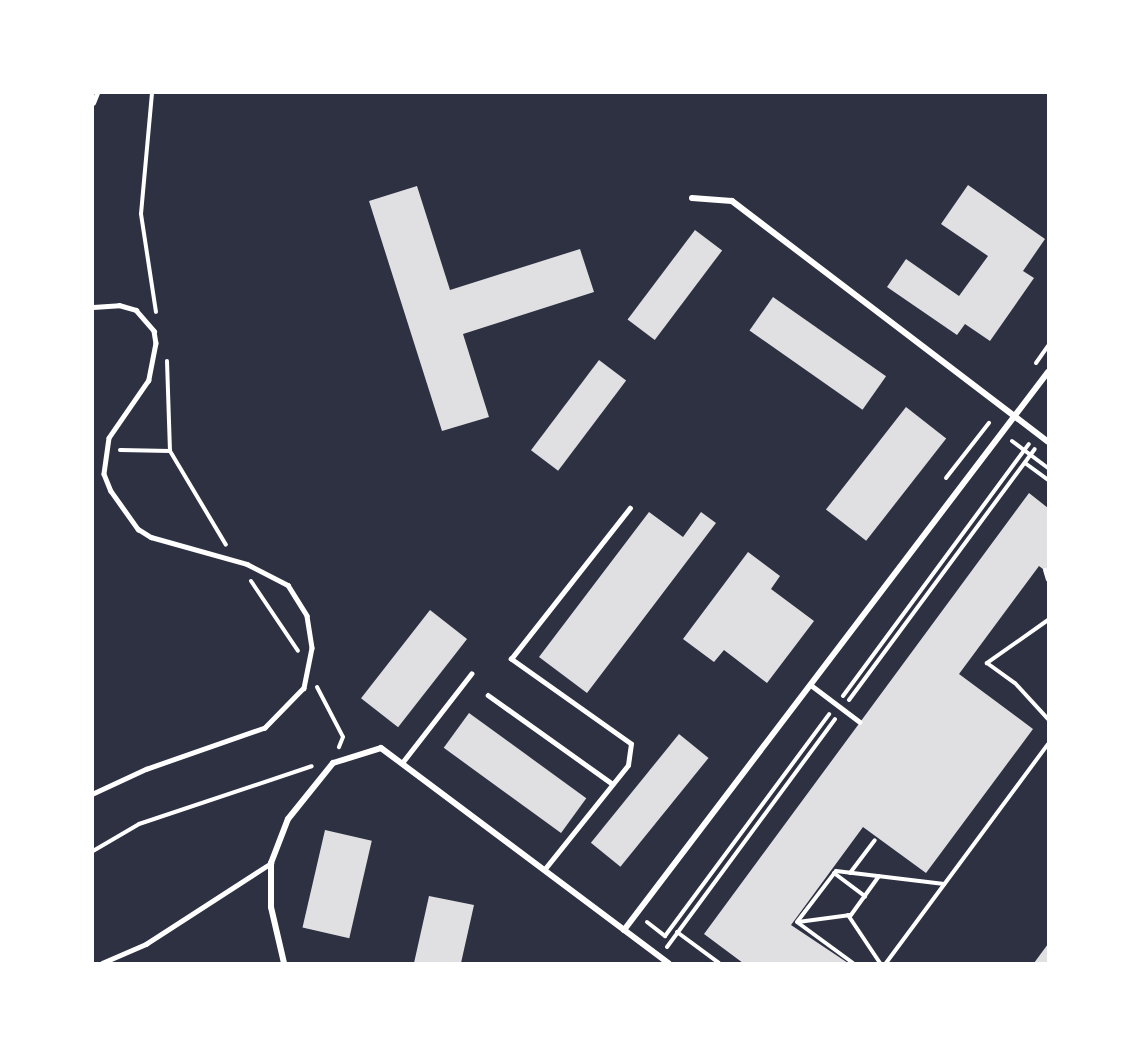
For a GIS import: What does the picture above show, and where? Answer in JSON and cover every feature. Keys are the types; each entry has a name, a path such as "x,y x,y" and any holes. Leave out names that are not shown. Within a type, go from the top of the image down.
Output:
{"street":[{"path":"692,198 732,201 1048,442"},
{"path":"624,930 1048,372"},
{"path":"284,963 271,907 271,863 288,819 333,763 381,748 668,963"}],"lane":[{"path":"93,103 97,93"},
{"path":"93,307 119,305 136,310 154,331 156,343 149,380 120,418 106,450 104,474 111,491 138,529 168,544 237,561 271,573 299,600 310,630 309,673 295,701 265,728 147,769 93,794"},
{"path":"544,870 628,765 631,744 511,658 630,508"},
{"path":"402,763 471,674"},
{"path":"810,685 860,722"},
{"path":"488,696 613,784"},
{"path":"102,963 146,944 271,863"}],"path":[{"path":"152,93 141,214 158,320"},
{"path":"93,850 139,824 293,769 333,763 343,737 309,673 170,451 165,354"},
{"path":"1001,433 1048,468"},
{"path":"106,450 170,451"},
{"path":"1025,463 1048,480"},
{"path":"1045,570 1048,580"},
{"path":"1048,620 987,663 1048,719"},
{"path":"886,963 1048,744"},
{"path":"850,873 874,840"},
{"path":"834,873 879,876 944,885"},
{"path":"834,873 865,896"},
{"path":"797,922 834,873"},
{"path":"797,922 848,915 879,876"},
{"path":"848,915 880,963"},
{"path":"797,922 853,963"},
{"path":"677,932 719,963"}],"building":[{"path":"968,185 1045,239 1023,271 1034,278 990,341 965,324 957,335 887,287 906,259 959,296 988,256 941,224"},
{"path":"417,186 450,290 580,249 594,292 463,334 489,417 442,431 369,201"},
{"path":"695,230 722,250 655,340 628,319"},
{"path":"773,297 886,376 863,410 749,331"},
{"path":"599,360 626,380 558,471 531,450"},
{"path":"906,407 946,438 866,541 826,509"},
{"path":"1029,493 1048,508 1048,573 1039,566 959,674 1033,729 926,873 863,827 791,925 848,963 743,963 704,934"},
{"path":"649,512 683,537 701,512 716,523 587,693 539,657"},
{"path":"748,552 780,576 771,589 814,621 767,683 724,650 714,662 683,639"},
{"path":"430,610 467,639 398,727 361,698"},
{"path":"469,713 586,798 561,833 444,748"},
{"path":"679,734 709,758 620,867 591,843"},
{"path":"325,830 372,841 349,938 303,927"},
{"path":"429,896 474,905 461,963 414,963"},
{"path":"1048,944 1048,963 1034,963"}]}
